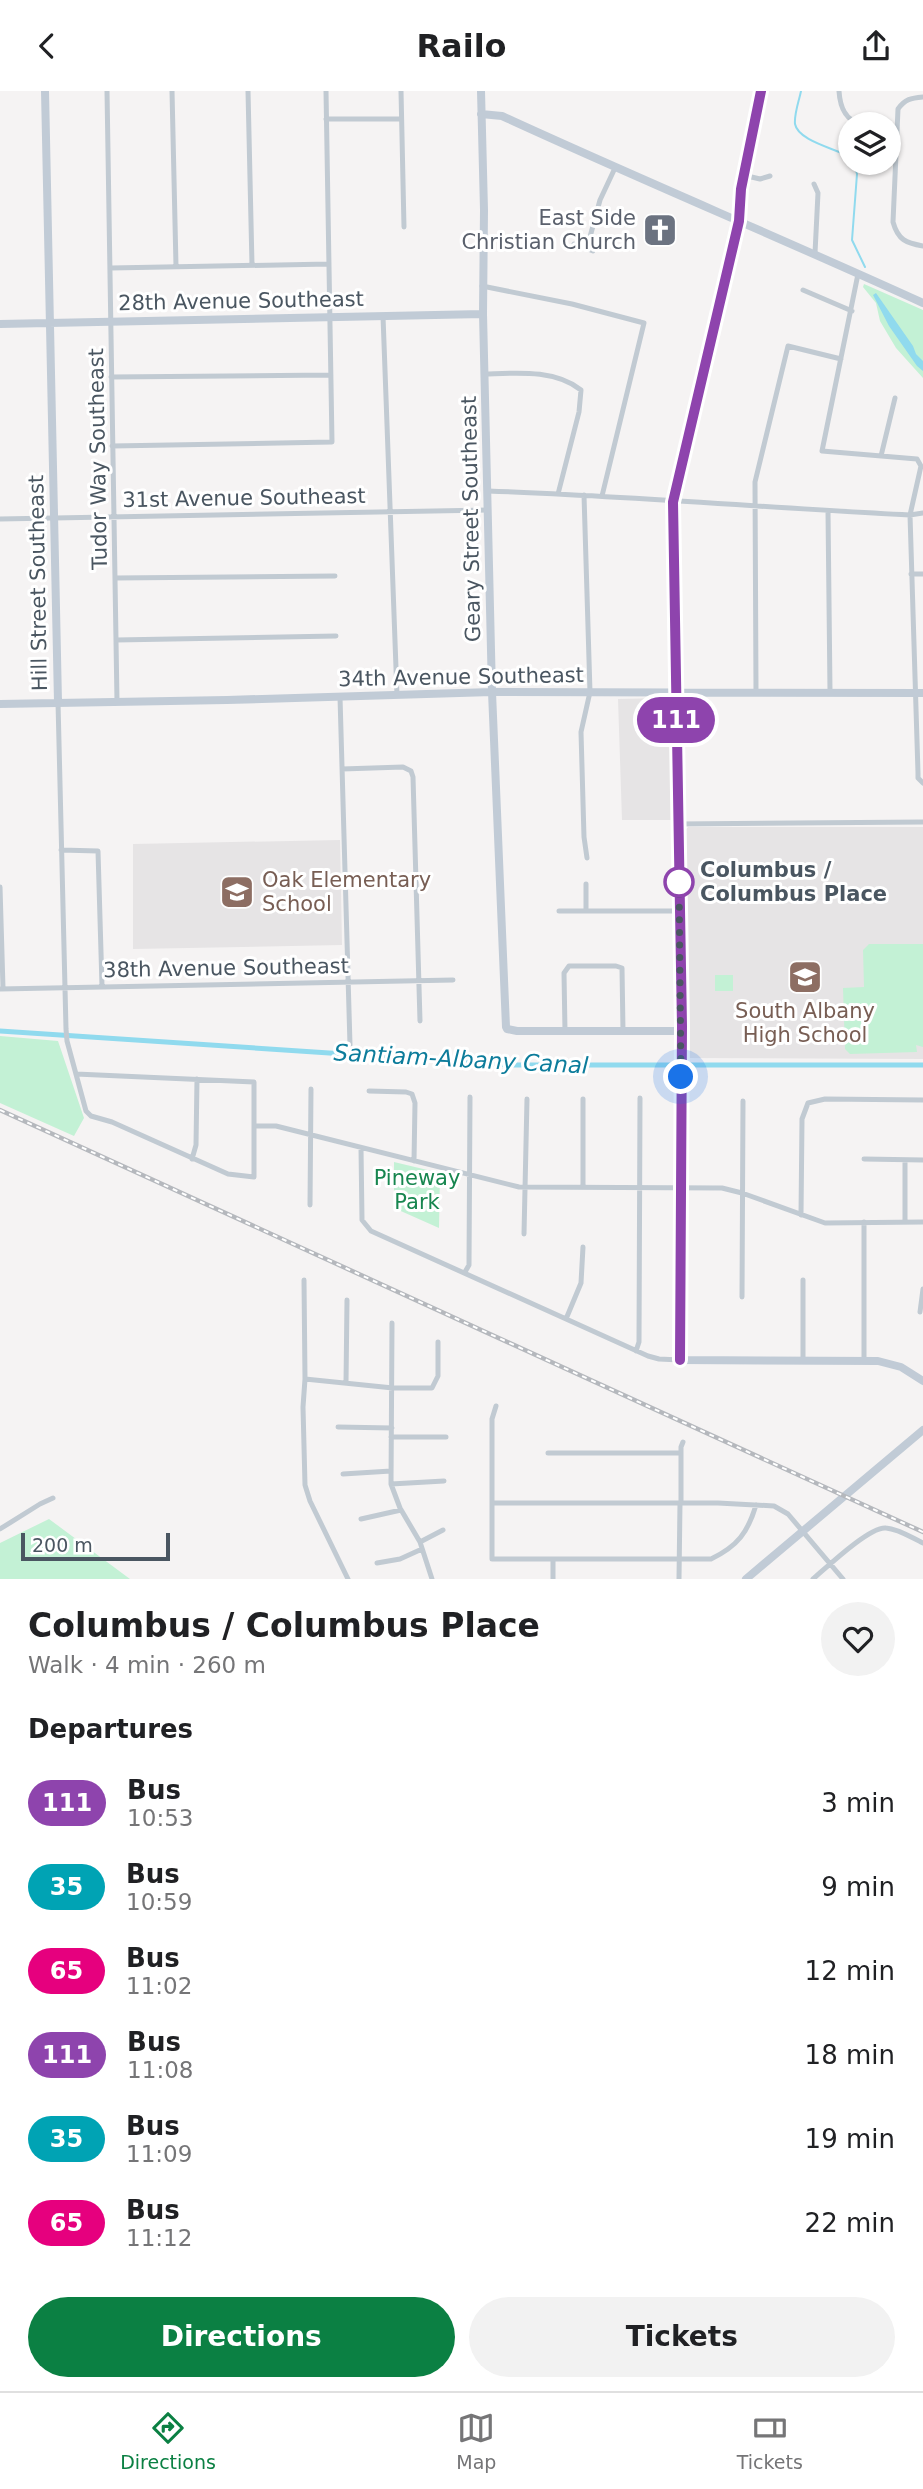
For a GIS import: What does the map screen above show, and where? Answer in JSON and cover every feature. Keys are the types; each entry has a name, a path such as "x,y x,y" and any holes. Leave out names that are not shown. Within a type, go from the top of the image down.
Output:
{"street":[{"name":"Hill Street Southeast","path":"45,91 66,1041 86,1111 91,1116 112,1122 228,1174 254,1177 254,1126"},
{"name":"Tudor Way Southeast","path":"107,91 117,701"},
{"path":"172,91 176,267"},
{"path":"248,91 252,265"},
{"path":"112,446 332,442 326,91"},
{"path":"401,91 404,227"},
{"name":"Geary Street Southeast","path":"481,91 484,209 482,314 492,692 508,1029 565,1031"},
{"path":"680,1360 682,1031 673,502 739,221 743,175 761,91"},
{"path":"839,91 844,112"},
{"path":"897,112 904,102 923,97"},
{"path":"481,114 502,116 923,303"},
{"path":"326,119 401,119"},
{"path":"574,244 590,250 600,200 615,168"},
{"path":"743,175 760,179 770,176"},
{"path":"893,175 893,222 898,237 905,242 923,246"},
{"path":"814,184 818,193 815,253"},
{"path":"111,268 329,264"},
{"path":"858,275 822,451 917,459 921,466 911,516 911,574 919,693 918,773 922,782"},
{"path":"482,285 644,323 602,496"},
{"path":"803,290 852,311"},
{"name":"28th Avenue Southeast","path":"0,324 482,314"},
{"path":"383,316 397,695"},
{"path":"756,691 755,482 788,347 841,359"},
{"path":"485,374 536,374 575,385 581,390 579,412 558,494"},
{"path":"111,377 331,375"},
{"path":"881,456 895,398"},
{"path":"488,491 911,516 923,513"},
{"path":"584,495 590,692 581,732 587,857"},
{"name":"31st Avenue Southeast","path":"0,519 488,510"},
{"path":"828,511 831,692"},
{"path":"911,574 923,574"},
{"path":"115,578 335,576"},
{"path":"116,639 336,636"},
{"name":"34th Avenue Southeast","path":"0,703 492,692 919,693"},
{"path":"340,697 350,1045"},
{"path":"342,769 403,767 411,771 413,777 420,1021"},
{"path":"678,824 923,822"},
{"path":"61,850 98,851 102,986"},
{"path":"586,884 586,911"},
{"path":"0,887 1,988"},
{"path":"559,911 680,911"},
{"path":"623,1031 622,968 566,968 565,1031 623,1031 682,1031"},
{"name":"38th Avenue Southeast","path":"1,988 453,980"},
{"path":"76,1073 254,1082 254,1126 276,1126 526,1187 722,1188 825,1223 923,1222"},
{"path":"192,1159 196,1148 197,1079"},
{"path":"310,1205 311,1089"},
{"path":"369,1091 412,1094 415,1103 414,1161"},
{"path":"465,1272 469,1265 470,1097"},
{"path":"636,1351 639,1342 640,1098"},
{"path":"524,1234 527,1099"},
{"path":"583,1099 583,1187"},
{"path":"801,1215 802,1119 808,1103 825,1099 923,1100"},
{"path":"742,1297 743,1101"},
{"path":"361,1148 361,1210 362,1220 366,1225 380,1235 636,1351 659,1359 680,1360 864,1360 889,1363 922,1379"},
{"path":"864,1159 923,1160"},
{"path":"905,1160 905,1222"},
{"path":"864,1222 864,1360"},
{"path":"566,1319 581,1283 583,1247"},
{"path":"304,1280 305,1485 346,1579"},
{"path":"803,1280 803,1360"},
{"path":"920,1312 923,1289"},
{"path":"346,1383 347,1300"},
{"path":"392,1323 391,1484 401,1510 419,1542 432,1579"},
{"path":"304,1379 426,1389 436,1384 438,1342"},
{"path":"496,1406 492,1419 492,1559 711,1559 745,1534 756,1505"},
{"path":"338,1427 392,1429"},
{"path":"746,1579 923,1430"},
{"path":"391,1437 446,1437"},
{"path":"679,1579 683,1442"},
{"path":"548,1453 681,1453"},
{"path":"343,1474 391,1471"},
{"path":"391,1484 444,1481"},
{"path":"0,1529 53,1498"},
{"path":"492,1503 681,1502 774,1506 788,1514 843,1579"},
{"path":"361,1519 401,1510"},
{"path":"813,1579 872,1532 883,1527 895,1529 923,1543"},
{"path":"419,1542 443,1530"},
{"path":"377,1563 400,1559 422,1549"},
{"path":"553,1559 553,1579"}],"shaded area":[{"path":"665,698 671,702 672,820 622,820 618,699"},
{"name":"South Albany High School","path":"688,827 923,827 923,1059 684,1058 687,1037 684,832"},
{"name":"Oak Elementary School","path":"340,840 342,945 133,949 133,844"}],"green space":[{"path":"864,284 923,310 923,378 896,348 880,321 876,303 863,287"},
{"path":"869,944 923,944 923,1047 916,1045 917,1052 850,1054 845,1049 843,988 864,987 863,950"},
{"path":"715,975 733,975 733,991 715,991"},
{"path":"0,1036 58,1041 84,1118 74,1136 0,1103"},
{"name":"Pineway Park","path":"394,1162 440,1173 439,1228 394,1208"},
{"path":"49,1519 130,1579 0,1579 0,1543"}],"water":[{"path":"876,293 923,361 923,371 889,326 873,295"}],"waterway":[{"path":"801,91 795,116 798,130 810,140 838,152"},
{"path":"857,175 852,240 865,267"},
{"name":"Santiam-Albany Canal","path":"0,1031 510,1065 923,1065"}],"railway":[{"path":"0,1110 923,1532"}],"bus line":[{"name":"111","path":"680,1360 682,1026 673,502 739,221 741,189 761,91"}],"place":[{"name":"East Side Christian Church","path":"660,230"},
{"name":"Columbus / Columbus Place","path":"679,882"},
{"name":"Oak Elementary School","path":"237,892"},
{"name":"South Albany High School","path":"805,977"}],"route":[{"path":"679,882 681,1077"}]}
